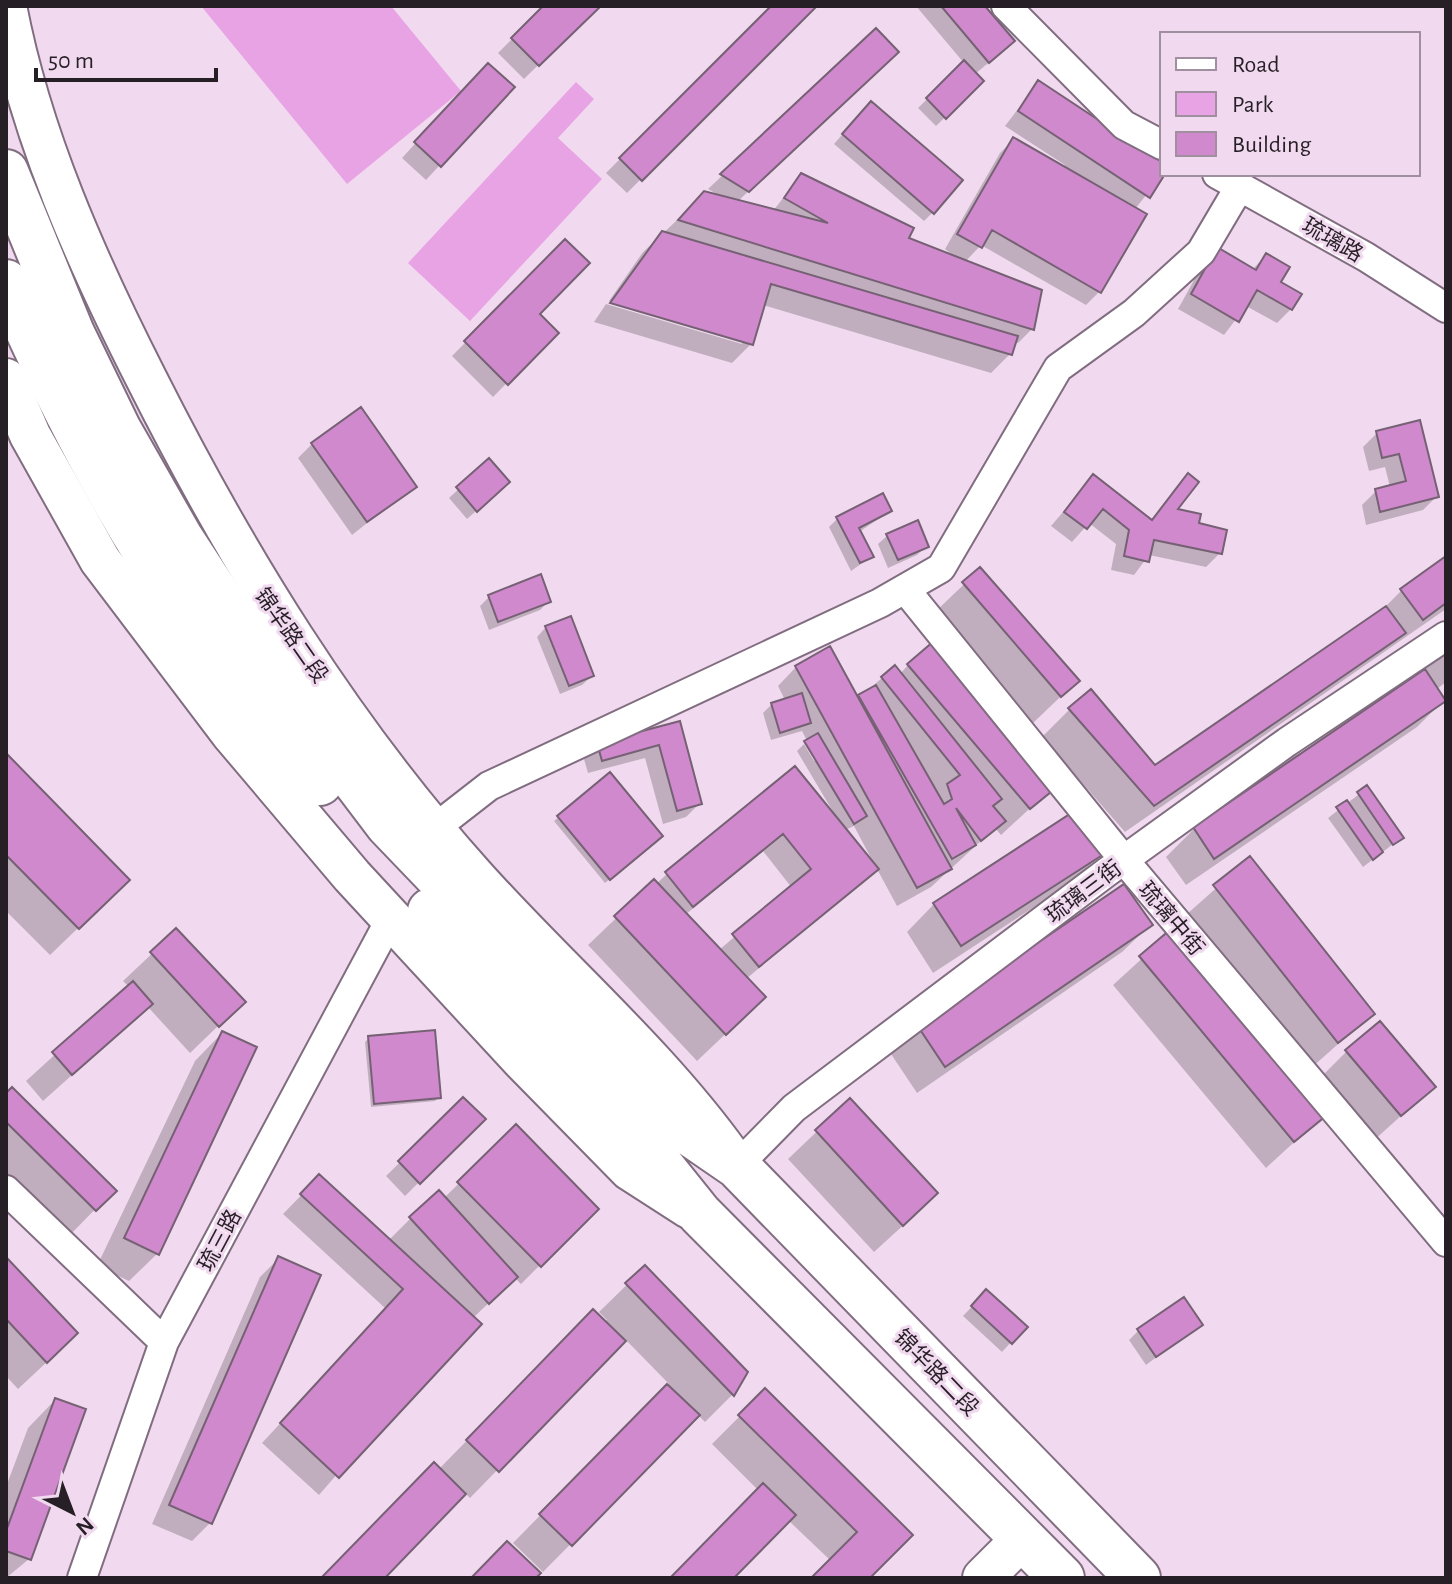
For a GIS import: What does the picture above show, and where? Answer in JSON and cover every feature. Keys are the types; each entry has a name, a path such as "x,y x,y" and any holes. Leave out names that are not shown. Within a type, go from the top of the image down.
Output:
{"main road":[{"name":"锦华路二段","path":"6,6 16,58 45,151 111,308 193,472 267,602 379,758 472,874 694,1106 737,1166 1138,1578"},
{"path":"6,172 72,333 119,430 188,549 244,635 285,715 378,854 647,1148 700,1214 1062,1578"},
{"path":"6,282 61,400 142,548 190,620 285,715"},
{"path":"6,379 30,435 100,560 231,733 391,918 522,1060 630,1170 700,1214"},
{"name":"锦华路二段","path":"285,715 673,1122 737,1166"},
{"path":"983,1578 1023,1538"}],"street":[{"path":"1006,6 1068,73 1124,125 1160,144"},
{"path":"435,828 489,786 905,589 941,568 1058,368 1134,313 1201,252 1229,180"},
{"name":"琉璃路","path":"1229,180 1366,257 1446,308"},
{"name":"琉璃中街","path":"905,589 1124,860 1446,1242"},
{"name":"琉璃三街","path":"737,1166 794,1108 1124,860 1287,742 1446,636"},
{"name":"琉三路","path":"82,1578 164,1342 391,918"},
{"path":"6,1190 164,1342"}],"green space":[{"path":"201,6 391,6 461,91 347,184"},
{"path":"576,82 594,99 558,138 602,179 470,321 408,263"}],"building":[{"path":"543,6 601,6 539,66 511,38"},
{"path":"771,6 817,6 642,181 619,158"},
{"path":"941,6 985,6 1015,41 989,63"},
{"path":"876,28 899,52 749,192 720,174"},
{"path":"964,60 984,81 946,119 926,98"},
{"path":"488,63 515,87 441,167 414,142"},
{"path":"1038,80 1160,161 1160,176 1164,176 1150,198 1018,111"},
{"path":"871,101 963,180 934,214 842,134"},
{"path":"1013,137 1147,214 1101,293 992,230 982,248 957,234"},
{"path":"801,173 914,228 909,238 1042,290 1034,330 678,220 704,191 828,223 784,198"},
{"path":"662,231 1018,336 1012,355 771,284 753,345 610,303"},
{"path":"565,239 590,263 540,314 559,333 508,385 464,341"},
{"path":"1217,247 1256,270 1266,253 1290,267 1281,282 1302,294 1292,310 1257,290 1239,322 1191,294"},
{"path":"361,407 417,487 367,522 311,443"},
{"path":"1420,420 1439,497 1380,512 1375,489 1406,481 1399,454 1382,458 1376,431"},
{"path":"489,458 510,482 477,512 456,487"},
{"path":"1188,473 1199,482 1178,509 1201,514 1199,523 1227,530 1222,554 1154,540 1149,562 1124,556 1129,530 1103,509 1087,529 1064,512 1093,474 1152,520"},
{"path":"883,493 892,511 859,528 874,557 860,563 836,517"},
{"path":"918,520 929,547 898,560 886,534"},
{"path":"1446,556 1446,603 1423,620 1400,589"},
{"path":"980,567 1080,681 1061,697 962,582"},
{"path":"541,574 551,602 498,622 488,595"},
{"path":"1386,606 1406,633 1154,806 1068,708 1091,689 1155,765"},
{"path":"571,616 594,676 569,686 545,626"},
{"path":"934,641 1057,787 1030,809 907,664"},
{"path":"830,646 952,869 917,888 795,666"},
{"path":"895,665 1002,799 993,806 1006,821 981,841 956,808 976,845 952,859 858,695 876,685 944,804 952,799 947,784 960,775 881,677"},
{"path":"1425,669 1446,701 1214,859 1193,827"},
{"path":"802,693 811,723 780,733 771,703"},
{"path":"680,721 702,804 677,811 659,745 602,761 597,743"},
{"path":"818,733 867,816 854,824 804,741"},
{"path":"6,753 130,880 79,929 6,855"},
{"path":"795,766 879,869 759,967 732,934 811,869 783,834 693,907 665,872"},
{"path":"610,772 663,836 610,880 557,816"},
{"path":"1367,785 1404,838 1393,845 1357,792"},
{"path":"1347,800 1383,852 1373,860 1336,807"},
{"path":"1076,810 1104,854 961,946 933,903"},
{"path":"1250,856 1375,1014 1338,1043 1213,885"},
{"path":"654,879 766,997 726,1035 614,916"},
{"path":"1124,884 1153,925 945,1067 917,1025"},
{"path":"176,928 246,1002 219,1027 150,952"},
{"path":"1171,929 1327,1115 1294,1142 1139,956"},
{"path":"133,981 153,1004 72,1075 52,1052"},
{"path":"1380,1021 1436,1087 1401,1116 1345,1050"},
{"path":"435,1030 441,1098 374,1104 368,1036"},
{"path":"222,1031 257,1047 159,1255 124,1238"},
{"path":"12,1087 117,1191 96,1211 6,1122 6,1093"},
{"path":"463,1097 486,1119 420,1184 398,1161"},
{"path":"850,1098 938,1193 903,1226 815,1130"},
{"path":"516,1124 599,1209 541,1267 457,1182"},
{"path":"319,1174 482,1324 339,1478 280,1423 403,1289 300,1194"},
{"path":"439,1190 518,1277 489,1304 409,1217"},
{"path":"278,1256 321,1275 212,1524 169,1505"},
{"path":"6,1257 78,1333 47,1363 6,1319"},
{"path":"645,1265 748,1372 734,1396 625,1283"},
{"path":"986,1289 1028,1327 1012,1344 971,1306"},
{"path":"1184,1297 1203,1325 1156,1357 1137,1329"},
{"path":"593,1309 626,1341 499,1472 466,1440"},
{"path":"667,1384 700,1415 572,1546 539,1514"},
{"path":"765,1388 913,1535 870,1578 811,1578 857,1532 738,1415"},
{"path":"55,1398 86,1409 31,1560 6,1551 6,1531"},
{"path":"434,1462 466,1494 385,1578 321,1578"},
{"path":"763,1483 796,1515 734,1578 670,1578"},
{"path":"507,1541 541,1573 536,1578 471,1578"}]}
